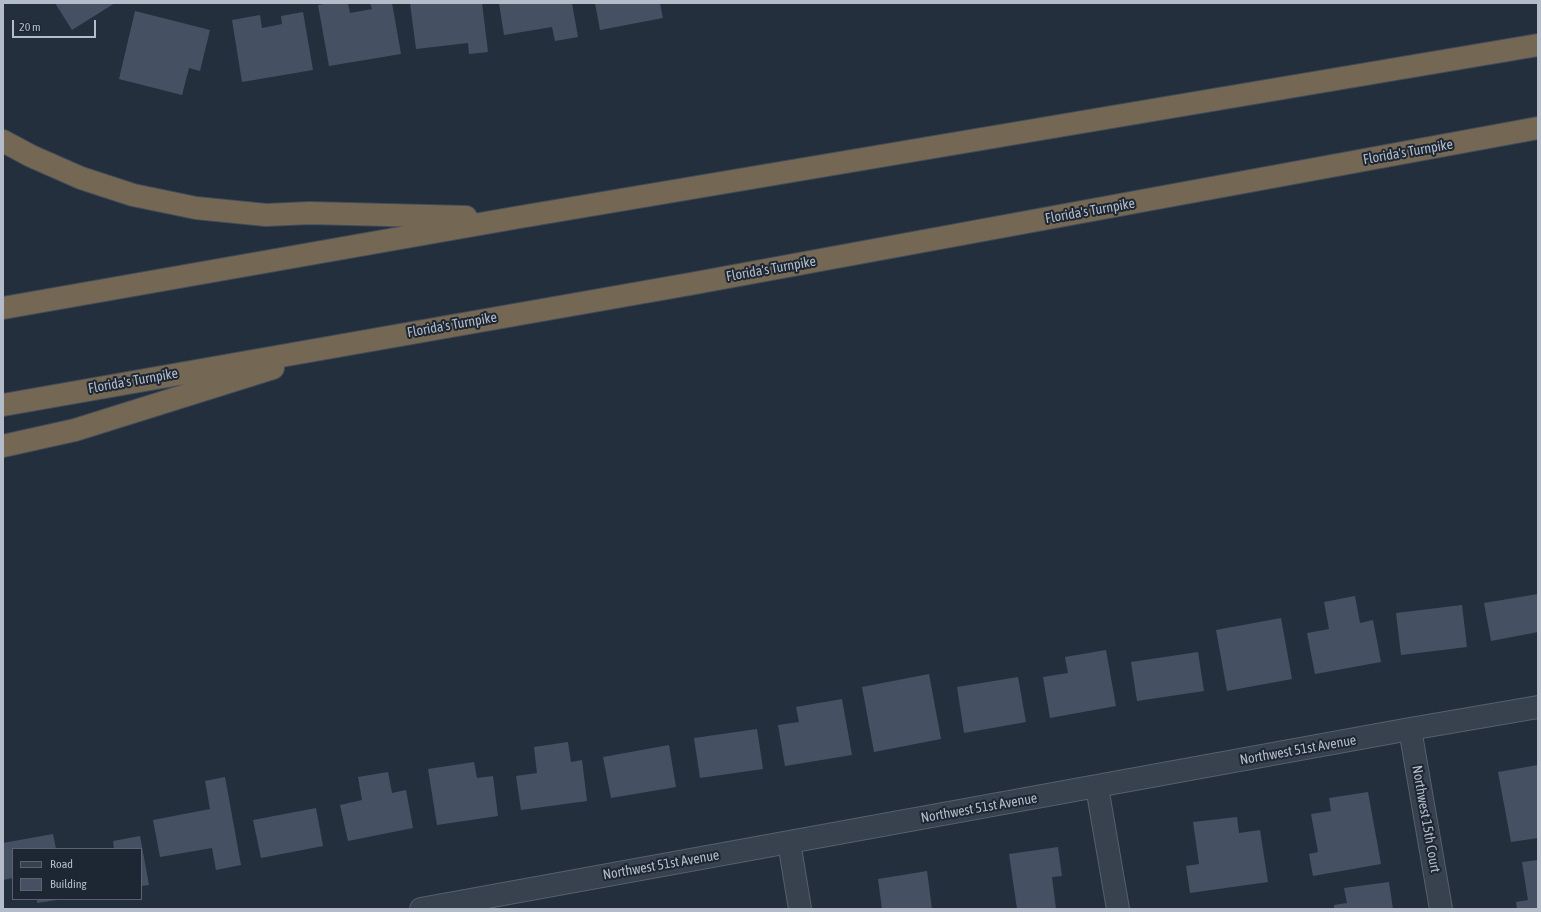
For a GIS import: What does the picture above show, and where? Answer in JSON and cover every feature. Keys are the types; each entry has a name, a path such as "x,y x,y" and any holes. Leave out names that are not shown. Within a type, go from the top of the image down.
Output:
{"highway":[{"path":"3,308 514,218 1538,45"},
{"name":"Florida's Turnpike","path":"3,404 690,284 1538,128"},
{"path":"3,141 31,156 81,178 134,195 196,208 266,215 310,213 514,218"},
{"path":"3,446 75,430 363,340"}],"street":[{"name":"Northwest 51st Avenue","path":"421,909 1538,707"},
{"name":"Northwest 15th Court","path":"1410,729 1441,909"},
{"path":"1097,787 1118,909"},
{"path":"789,842 800,909"}],"building":[{"path":"55,3 115,3 72,30"},
{"path":"348,3 350,13 372,9 370,3 392,3 401,54 329,66 318,5"},
{"path":"410,3 482,3 488,52 469,54 468,43 416,49"},
{"path":"499,3 572,3 578,37 555,41 552,27 504,35"},
{"path":"595,3 660,3 663,18 600,30"},
{"path":"135,11 210,30 200,71 189,68 182,95 119,79"},
{"path":"303,12 313,70 242,82 232,20 260,15 262,28 282,24 281,16"},
{"path":"1538,594 1538,632 1491,641 1484,603"},
{"path":"1355,596 1360,623 1373,620 1381,662 1315,674 1307,633 1329,629 1324,602"},
{"path":"1462,605 1467,647 1401,655 1396,613"},
{"path":"1281,618 1292,679 1227,691 1216,630"},
{"path":"1106,650 1116,706 1050,718 1043,677 1068,673 1065,657"},
{"path":"1198,652 1204,691 1137,701 1131,662"},
{"path":"929,674 941,739 874,752 862,687"},
{"path":"1018,677 1026,722 964,733 957,687"},
{"path":"842,699 852,755 785,766 778,725 799,722 796,707"},
{"path":"757,729 763,769 700,778 694,738"},
{"path":"568,742 571,762 582,760 587,801 521,810 516,776 537,773 534,747"},
{"path":"669,745 676,787 611,798 603,757"},
{"path":"474,762 477,778 493,776 498,816 437,825 428,769"},
{"path":"1538,765 1538,838 1511,842 1498,772"},
{"path":"388,772 392,793 406,790 413,828 348,841 340,805 362,800 358,777"},
{"path":"225,777 241,865 216,870 212,848 160,857 153,820 210,809 205,781"},
{"path":"1368,792 1381,864 1313,876 1309,854 1318,852 1311,814 1331,811 1329,798"},
{"path":"316,808 323,846 261,858 253,820"},
{"path":"1237,817 1239,833 1260,830 1268,882 1190,893 1186,866 1199,864 1193,822"},
{"path":"53,834 56,848 12,848 12,878 3,880 3,843"},
{"path":"140,836 149,885 142,886 142,848 114,848 113,841"},
{"path":"1058,847 1062,876 1052,877 1056,909 1017,909 1009,854"},
{"path":"1538,860 1538,909 1517,909 1516,902 1528,900 1522,862"},
{"path":"927,871 932,909 882,909 878,879"},
{"path":"1389,882 1393,909 1334,909 1334,905 1347,903 1344,888"},
{"path":"37,900 57,900 37,903"}]}
